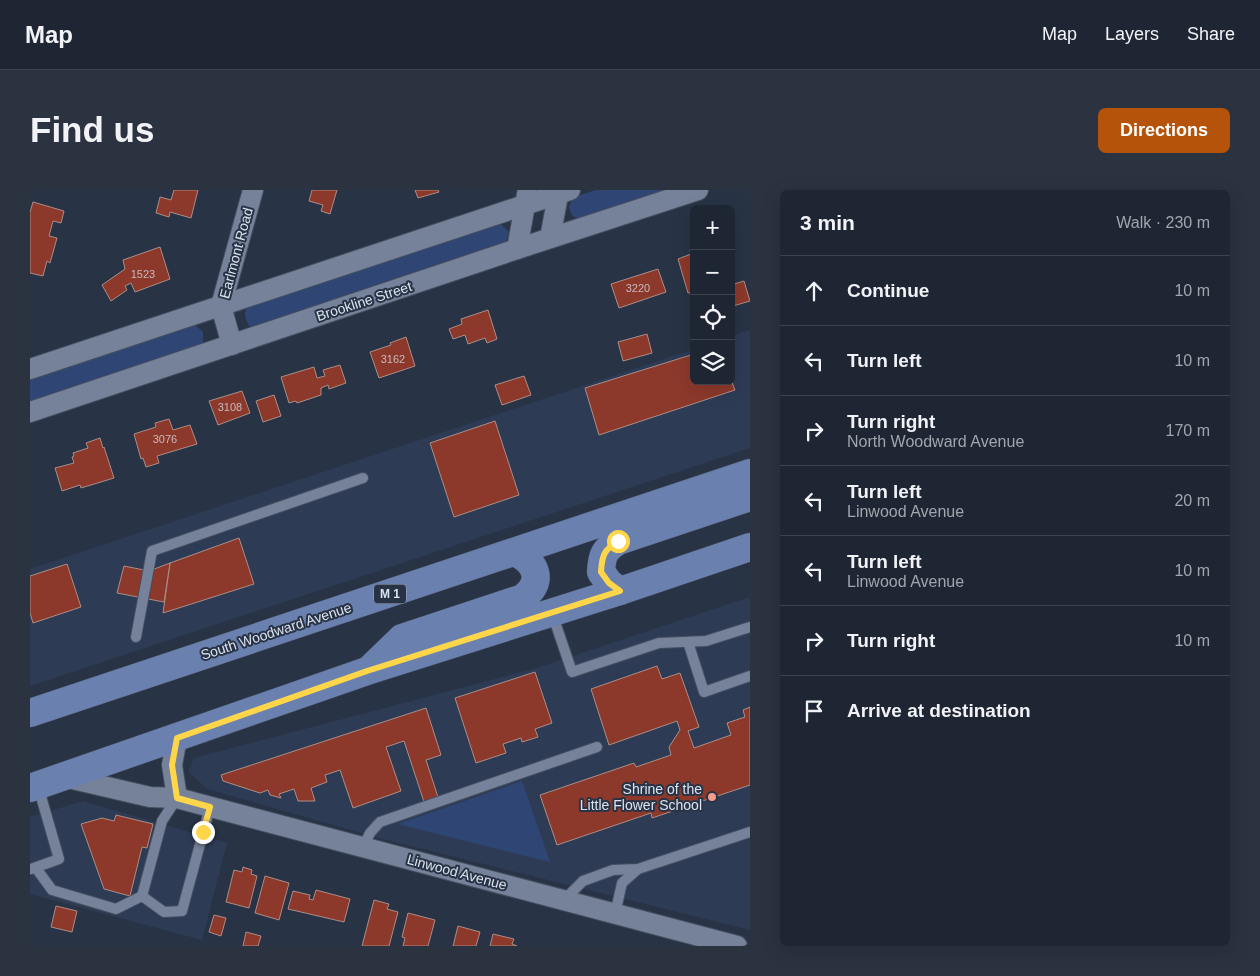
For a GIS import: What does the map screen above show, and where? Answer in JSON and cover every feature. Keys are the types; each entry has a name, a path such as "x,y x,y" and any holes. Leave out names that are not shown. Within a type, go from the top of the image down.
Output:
{"main road":[{"name":"South Woodward Avenue","path":"30,713 750,473"},
{"path":"620,591 609,583 601,572 604,553 610,546 618,541 750,497"},
{"path":"34,787 367,671 620,591 750,547"},
{"path":"367,671 402,638 523,598 532,591 536,574 533,566 526,558 515,552"}],"street":[{"name":"Earlmont Road","path":"232,345 221,306 253,190"},
{"name":"Brookline Street","path":"30,412 698,190"},
{"path":"30,368 221,306 526,198 562,191 550,238"},
{"path":"517,249 526,198"},
{"path":"177,738 172,765 177,798"},
{"name":"Linwood Avenue","path":"64,777 150,797 177,798 737,946"}],"lane":[{"path":"136,637 152,551 363,478"},
{"path":"552,612 572,672 659,643 706,641 750,627"},
{"path":"688,642 704,692 750,676"},
{"path":"363,847 370,833 380,822 597,747"},
{"path":"34,787 59,859 33,869 52,890 116,909 142,896 162,822 177,798"},
{"path":"142,896 164,912 182,911 210,807"},
{"path":"564,900 583,881 613,870 638,870 750,832"},
{"path":"615,914 622,884 638,870"}],"shaded area":[{"path":"596,190 676,190 581,219 574,217 569,206 574,197"},
{"path":"496,223 501,224 509,232 506,242 261,326 250,327 246,319 245,314 248,305"},
{"path":"187,326 196,326 203,332 203,344 30,404 30,378"},
{"path":"750,330 750,448 30,686 30,569 690,350 690,385 735,385 735,335"},
{"path":"750,597 750,930 379,838 207,789 188,771 194,758 537,668"},
{"path":"522,781 550,862 398,824"},
{"path":"83,801 227,843 202,940 30,894 30,817"}],"building":[{"path":"174,190 198,190 191,218 170,212 169,217 156,213 160,197 171,200"},
{"path":"312,190 337,190 330,214 321,211 323,205 309,201"},
{"path":"415,190 438,190 439,192 418,198"},
{"path":"33,202 64,211 61,223 53,221 49,236 57,238 50,263 47,261 43,276 30,273 30,212"},
{"path":"160,247 170,279 135,292 131,283 125,286 127,290 111,301 102,285 125,269 123,260"},
{"path":"690,254 690,293 688,293 678,259"},
{"path":"658,269 666,292 619,308 611,284"},
{"path":"744,281 750,301 735,305 735,284"},
{"path":"488,310 497,339 487,343 485,338 468,344 465,335 453,339 449,329 462,324 461,319"},
{"path":"647,334 652,353 623,361 618,342"},
{"path":"406,337 415,366 379,378 370,352 391,345 390,343"},
{"path":"690,355 690,385 733,385 735,390 599,435 585,388"},
{"path":"340,365 346,383 329,389 328,385 321,388 321,395 297,403 296,401 289,403 281,377 314,367 317,378 325,376 323,370"},
{"path":"524,376 531,395 502,405 495,385"},
{"path":"242,391 250,413 218,425 209,401"},
{"path":"274,395 281,416 263,422 256,401"},
{"path":"169,419 173,430 190,425 197,444 157,456 159,463 146,467 143,458 141,459 134,434 156,427 155,423"},
{"path":"495,421 519,495 454,517 430,443"},
{"path":"100,438 114,478 81,488 80,485 62,491 55,468 74,463 73,453 88,448 86,443"},
{"path":"239,538 254,584 163,613 170,563"},
{"path":"170,563 164,602 117,593 124,566 149,571"},
{"path":"67,564 81,607 33,623 30,613 30,576"},
{"path":"657,666 662,679 680,673 699,727 688,731 694,748 731,735 727,723 745,717 743,710 750,707 750,785 652,818 651,813 557,845 540,795 634,763 636,767 671,755 669,747 680,730 677,721 609,745 591,689"},
{"path":"535,672 552,723 535,729 538,737 522,742 521,738 503,744 506,753 476,763 455,698"},
{"path":"426,708 441,755 426,760 438,797 424,802 404,741 386,747 401,791 353,808 340,770 325,775 327,782 311,788 315,801 298,801 294,789 279,794 281,798 270,795 268,790 260,793 223,781 221,775"},
{"path":"116,815 153,824 147,848 142,847 130,896 104,889 81,824 102,818 114,821"},
{"path":"243,867 252,870 251,874 257,876 249,908 226,902 234,870 242,872"},
{"path":"265,876 289,883 279,920 255,913"},
{"path":"316,890 350,899 344,922 288,909 293,891 310,895 309,899 313,900"},
{"path":"374,900 389,904 387,909 398,912 389,946 362,946"},
{"path":"56,906 77,911 72,932 51,927"},
{"path":"408,913 435,920 428,946 403,946 405,938 402,937"},
{"path":"214,915 226,918 221,936 209,932"},
{"path":"458,926 480,932 476,946 453,946"},
{"path":"246,932 261,936 258,946 243,946"},
{"path":"493,934 514,939 512,944 517,946 490,946"}],"place":[{"name":"Shrine of the Little Flower School","path":"712,797"}],"route":[{"path":"203,832 210,807 177,798 172,765 177,738 367,671 620,591 609,583 601,572 604,553 618,541"}]}
